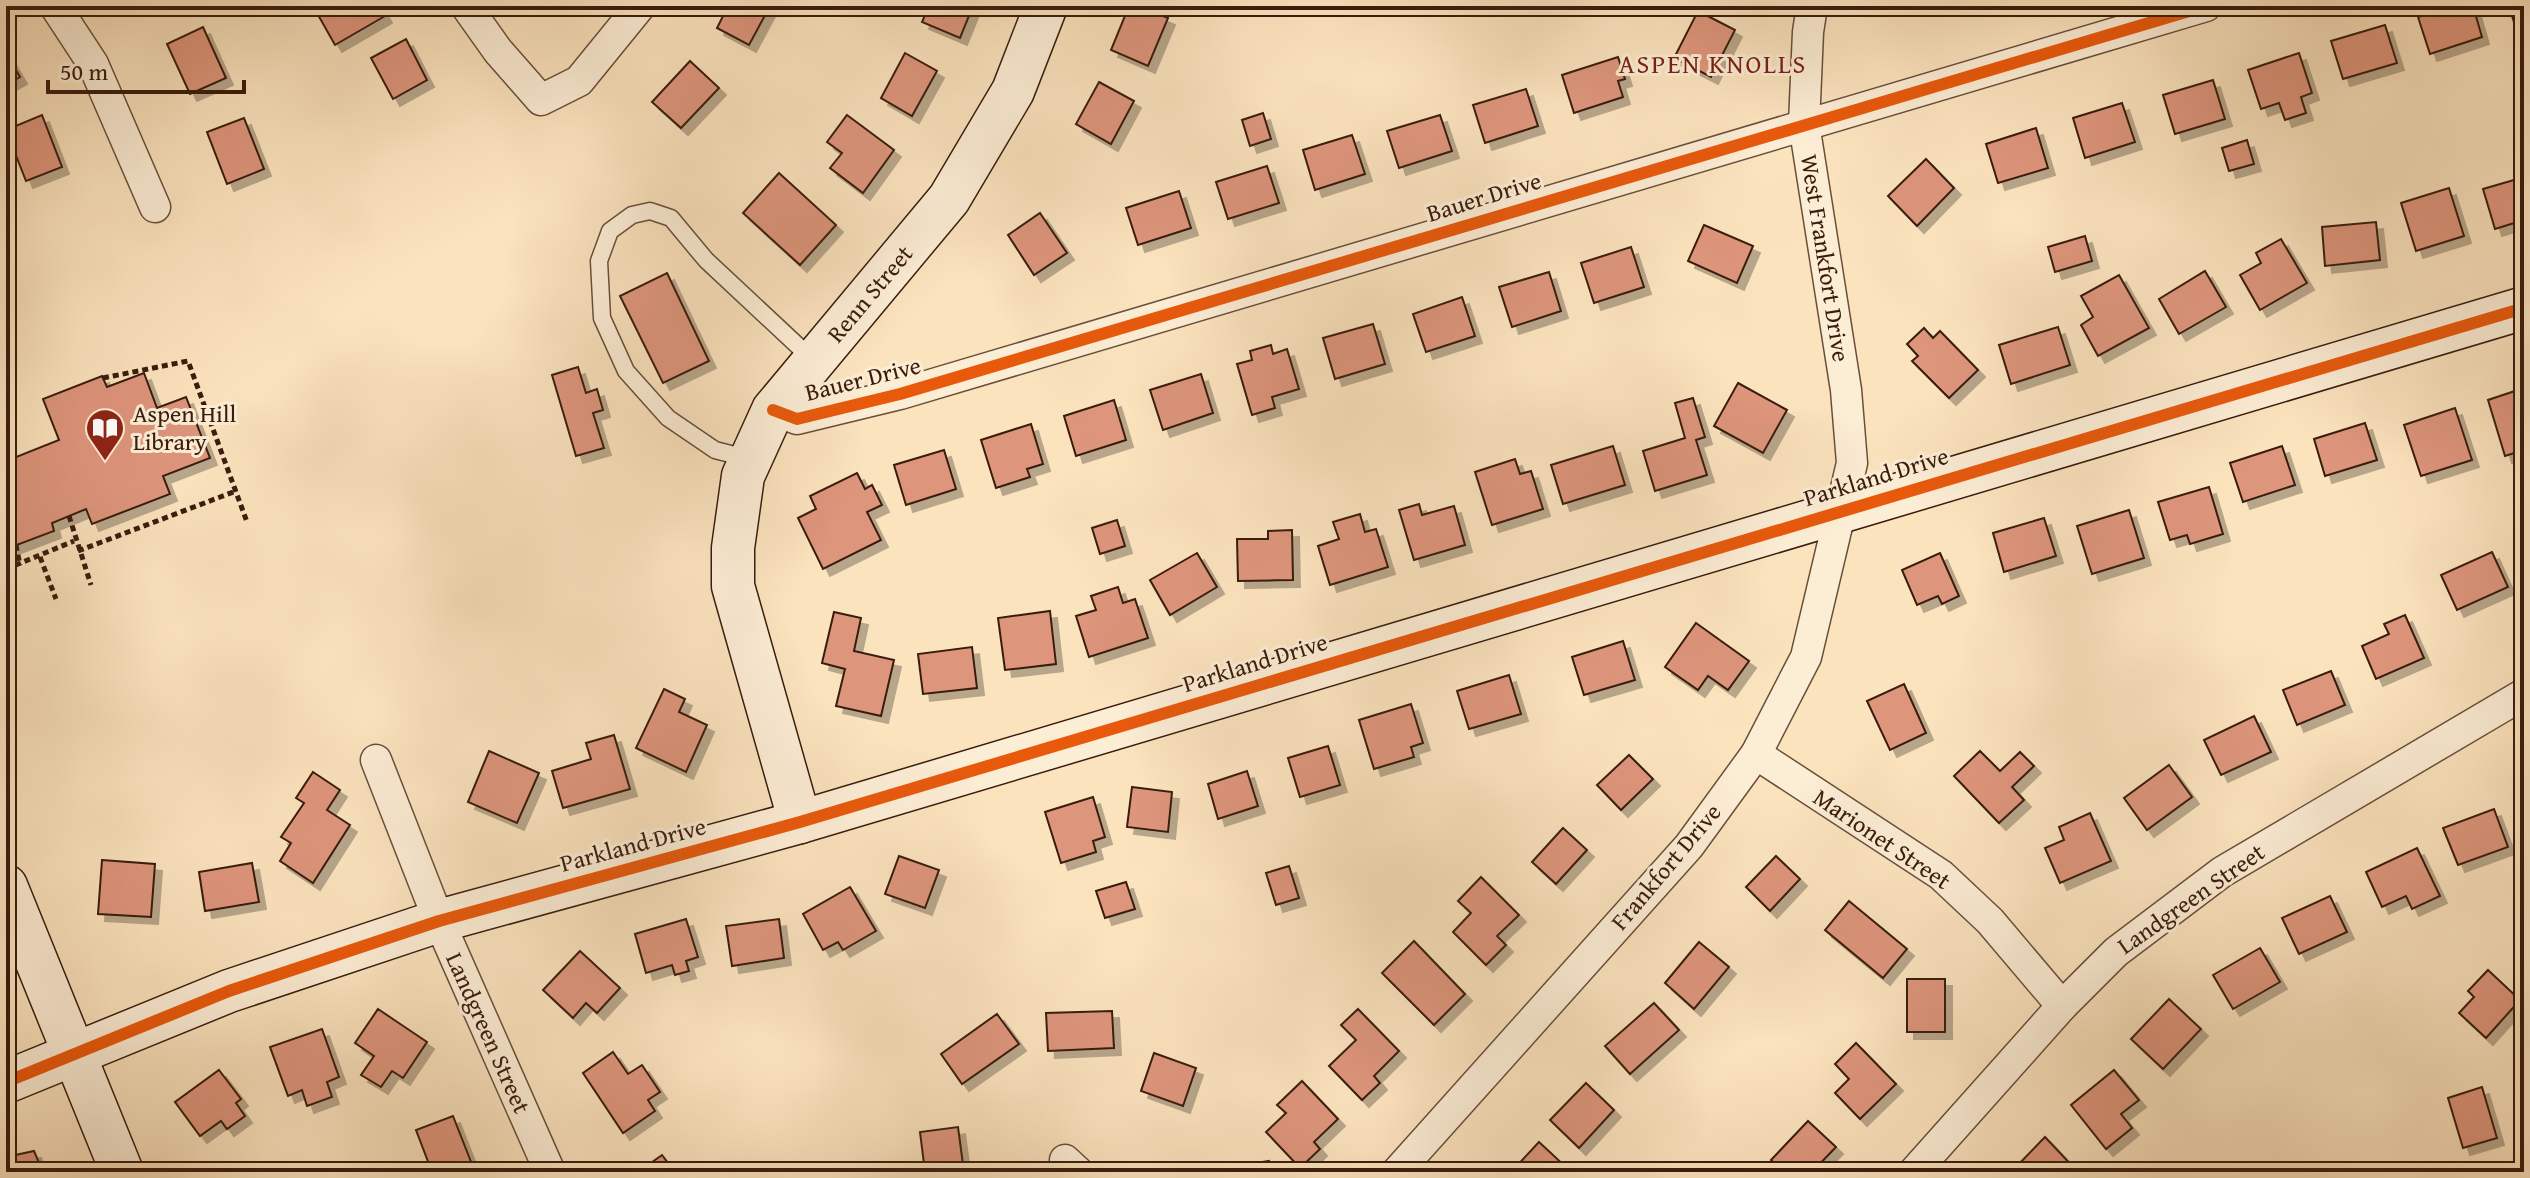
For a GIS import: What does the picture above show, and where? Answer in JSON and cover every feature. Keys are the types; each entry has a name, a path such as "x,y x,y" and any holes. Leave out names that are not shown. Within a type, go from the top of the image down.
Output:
{"street":[{"path":"55,6 93,64 155,207"},
{"path":"466,6 498,51 541,100 579,81 640,6"},
{"name":"Renn Street","path":"800,822 733,586 733,548 743,476 773,410 949,199 1013,91 1046,6"},
{"name":"West Frankfort Drive","path":"1812,6 1804,124 1846,390 1852,463 1843,509"},
{"name":"Bauer Drive","path":"773,410 797,419 900,394 2206,6"},
{"name":"Parkland Drive","path":"6,1082 229,991 439,921 800,822 2524,308"},
{"name":"Frankfort Drive","path":"1397,1172 1689,846 1756,754 1806,657 1843,509"},
{"name":"Landgreen Street","path":"1914,1172 2062,1006 2116,952 2222,872 2524,694"},
{"name":"Marionet Street","path":"1756,754 1941,875 1990,921 2062,1006"},
{"name":"Landgreen Street","path":"376,760 439,921 550,1172"},
{"path":"6,886 122,1172"}],"lane":[{"path":"750,459 715,450 668,418 626,371 602,318 598,283 599,261 610,231 632,215 650,211 671,218 706,260 814,361"}],"path":[{"path":"103,378 188,361 247,522"},
{"path":"78,551 236,491"},
{"path":"69,516 74,541 91,585"},
{"path":"6,569 74,541"},
{"path":"16,545 20,565"},
{"path":"40,557 56,599"}],"building":[{"path":"313,6 379,6 385,16 335,45"},
{"path":"728,6 770,6 749,45 717,28"},
{"path":"929,6 973,6 960,38 922,22"},
{"path":"1129,6 1139,6 1168,18 1148,66 1111,50"},
{"path":"2453,6 2473,6 2482,37 2430,54 2418,17"},
{"path":"2509,6 2524,6 2524,30 2517,32"},
{"path":"1698,11 1735,30 1711,77 1674,58"},
{"path":"2385,25 2397,63 2343,79 2331,41"},
{"path":"203,27 226,78 190,94 167,44"},
{"path":"406,39 427,80 393,99 371,58"},
{"path":"6,53 20,77 6,85"},
{"path":"905,53 937,71 912,116 881,98"},
{"path":"2299,53 2312,93 2301,97 2306,113 2285,120 2279,103 2261,109 2248,70"},
{"path":"1618,57 1625,79 1618,81 1623,97 1574,113 1562,75"},
{"path":"690,61 719,88 681,128 652,102"},
{"path":"2213,80 2225,119 2175,134 2163,95"},
{"path":"1099,82 1134,101 1111,144 1076,124"},
{"path":"1526,89 1538,126 1485,143 1473,105"},
{"path":"2122,103 2135,142 2085,158 2073,118"},
{"path":"1263,113 1271,139 1250,146 1242,120"},
{"path":"42,115 62,167 26,181 6,130"},
{"path":"847,115 894,150 863,193 830,168 842,153 827,142"},
{"path":"1440,115 1452,151 1399,168 1387,131"},
{"path":"244,118 264,169 227,184 207,132"},
{"path":"2036,128 2048,168 1998,183 1986,144"},
{"path":"1352,135 1365,174 1315,190 1303,150"},
{"path":"2247,140 2254,164 2229,171 2222,148"},
{"path":"1926,159 1954,188 1917,226 1888,196"},
{"path":"1267,166 1279,203 1228,219 1216,182"},
{"path":"779,173 836,225 800,265 743,213"},
{"path":"2524,177 2524,220 2495,229 2483,189"},
{"path":"2449,188 2464,236 2416,251 2401,203"},
{"path":"1179,191 1191,228 1138,245 1126,208"},
{"path":"1040,213 1067,253 1034,275 1008,235"},
{"path":"2376,222 2380,260 2325,266 2322,227"},
{"path":"1704,225 1753,246 1737,283 1688,261"},
{"path":"2085,236 2092,261 2055,272 2048,247"},
{"path":"2281,239 2307,283 2260,310 2240,275 2261,263 2256,253"},
{"path":"1631,247 1644,287 1594,303 1581,263"},
{"path":"2205,271 2226,307 2179,334 2159,299"},
{"path":"1549,272 1561,311 1512,327 1499,287"},
{"path":"667,273 709,361 663,383 620,296"},
{"path":"2119,275 2149,328 2098,356 2081,325 2093,317 2081,296"},
{"path":"1462,297 1475,336 1426,352 1413,314"},
{"path":"1373,324 1385,364 1335,379 1323,338"},
{"path":"2058,327 2070,365 2011,384 1999,345"},
{"path":"1924,328 1933,338 1940,331 1978,370 1949,398 1912,361 1918,356 1907,344"},
{"path":"1271,345 1273,354 1287,349 1299,389 1272,397 1275,408 1252,415 1237,364 1252,360 1250,351"},
{"path":"578,367 586,393 597,389 603,410 593,413 604,448 576,456 552,375"},
{"name":"Aspen Hill Library","path":"144,373 157,408 186,397 210,458 163,476 170,494 92,524 86,509 52,523 54,531 6,549 6,467 13,465 11,459 59,440 43,399 102,376 107,387"},
{"path":"1201,374 1213,413 1163,430 1150,390"},
{"path":"1738,383 1787,410 1763,453 1714,426"},
{"path":"2524,388 2524,450 2505,456 2488,400"},
{"path":"1693,398 1705,437 1696,440 1707,475 1655,491 1643,451 1685,438 1675,403"},
{"path":"1114,400 1126,440 1076,456 1064,416"},
{"path":"2455,408 2472,460 2421,476 2404,425"},
{"path":"2365,423 2377,460 2325,476 2314,439"},
{"path":"1031,424 1043,464 1027,469 1030,477 996,488 981,440"},
{"path":"1613,446 1625,485 1563,504 1551,465"},
{"path":"2282,446 2295,485 2243,502 2230,463"},
{"path":"944,450 956,489 906,505 894,465"},
{"path":"1515,459 1520,474 1531,471 1543,509 1492,525 1475,472"},
{"path":"857,473 865,489 872,485 882,505 867,512 881,540 823,569 798,518 816,509 810,496"},
{"path":"2209,487 2223,534 2190,544 2187,535 2170,540 2158,502"},
{"path":"1419,504 1422,515 1454,506 1465,545 1414,560 1399,510"},
{"path":"2129,510 2144,558 2092,574 2077,526"},
{"path":"1360,514 1365,532 1376,529 1388,567 1330,585 1318,546 1339,539 1333,522"},
{"path":"2044,518 2056,556 2004,572 1993,533"},
{"path":"1117,520 1125,546 1100,554 1092,528"},
{"path":"1292,530 1293,580 1238,581 1237,539 1268,539 1268,531"},
{"path":"2492,552 2508,587 2457,610 2441,575"},
{"path":"1197,553 1217,587 1170,615 1150,580"},
{"path":"1940,553 1959,596 1942,604 1938,596 1917,605 1902,570"},
{"path":"1118,587 1123,603 1135,599 1148,638 1089,657 1076,616 1096,610 1091,596"},
{"path":"1050,611 1056,664 1005,670 998,618"},
{"path":"834,612 861,618 854,651 894,660 881,716 836,706 845,669 822,663"},
{"path":"2405,615 2424,658 2376,679 2362,646 2389,634 2384,624"},
{"path":"1696,623 1749,661 1728,690 1708,676 1698,690 1665,667"},
{"path":"1623,641 1635,680 1584,695 1572,657"},
{"path":"972,647 977,688 923,694 918,654"},
{"path":"2331,671 2345,705 2297,725 2283,690"},
{"path":"1509,675 1521,714 1469,729 1457,691"},
{"path":"1904,684 1926,733 1890,750 1867,701"},
{"path":"664,689 685,699 679,712 707,725 686,772 636,748"},
{"path":"1411,704 1423,743 1411,747 1414,757 1374,769 1359,720"},
{"path":"2254,716 2271,752 2221,775 2204,740"},
{"path":"614,735 630,789 563,808 552,771 591,759 586,743"},
{"path":"1328,746 1340,785 1300,797 1288,758"},
{"path":"489,751 539,773 517,823 468,802"},
{"path":"1980,751 2000,771 2020,752 2034,766 2012,787 2024,800 1999,823 1954,776"},
{"path":"1629,755 1653,779 1621,810 1597,785"},
{"path":"2169,765 2192,797 2147,830 2124,798"},
{"path":"1247,771 1258,806 1218,819 1208,784"},
{"path":"313,772 340,790 327,810 350,825 313,883 280,861 291,843 281,837 304,803 296,798"},
{"path":"1132,787 1172,792 1168,832 1127,827"},
{"path":"1093,797 1105,837 1093,841 1096,852 1061,863 1045,812"},
{"path":"2494,809 2508,847 2458,865 2443,828"},
{"path":"2090,813 2111,861 2060,883 2045,848 2064,840 2059,827"},
{"path":"1563,828 1587,850 1556,884 1532,862"},
{"path":"2417,848 2440,896 2412,909 2406,896 2382,907 2366,872"},
{"path":"899,856 939,870 925,908 885,894"},
{"path":"1776,856 1800,879 1770,911 1746,887"},
{"path":"102,860 155,864 151,917 98,914"},
{"path":"252,863 259,902 205,911 199,872"},
{"path":"1289,866 1299,898 1276,905 1266,873"},
{"path":"1481,877 1519,915 1497,936 1506,945 1486,965 1453,932 1471,913 1458,901"},
{"path":"1126,882 1135,909 1105,918 1096,891"},
{"path":"850,887 876,931 843,950 838,942 823,950 803,914"},
{"path":"2330,896 2347,932 2299,954 2282,918"},
{"path":"1849,901 1907,949 1883,978 1825,930"},
{"path":"686,919 698,957 686,961 689,971 675,975 672,965 646,973 635,934"},
{"path":"779,919 784,958 732,966 726,926"},
{"path":"1414,941 1465,994 1434,1025 1382,973"},
{"path":"1699,942 1729,967 1694,1009 1665,983"},
{"path":"2260,948 2280,982 2233,1009 2213,975"},
{"path":"580,951 620,988 597,1013 586,1003 573,1018 543,990"},
{"path":"2488,970 2520,1000 2486,1038 2459,1013 2474,997 2468,991"},
{"path":"1907,979 1945,979 1945,1032 1907,1032"},
{"path":"2169,999 2201,1029 2163,1069 2131,1039"},
{"path":"1654,1003 1679,1030 1630,1074 1605,1046"},
{"path":"378,1009 427,1042 403,1078 392,1071 381,1087 361,1075 374,1056 355,1043"},
{"path":"1358,1009 1399,1051 1374,1076 1380,1083 1362,1100 1329,1066 1356,1040 1341,1025"},
{"path":"1112,1011 1114,1048 1048,1051 1046,1013"},
{"path":"997,1014 1019,1044 962,1084 941,1054"},
{"path":"322,1029 339,1077 327,1082 332,1097 307,1106 302,1090 288,1096 270,1047"},
{"path":"1856,1043 1896,1084 1860,1119 1835,1093 1849,1079 1835,1064"},
{"path":"613,1052 628,1074 642,1065 660,1092 648,1100 655,1111 623,1133 583,1073"},
{"path":"1154,1053 1196,1068 1183,1106 1141,1091"},
{"path":"219,1070 241,1099 236,1103 245,1116 227,1129 221,1121 200,1136 175,1102"},
{"path":"2114,1070 2139,1100 2121,1114 2132,1128 2106,1149 2071,1105"},
{"path":"1302,1081 1338,1119 1314,1142 1320,1149 1300,1168 1266,1132 1286,1113 1277,1105"},
{"path":"1586,1083 1614,1110 1579,1148 1550,1120"},
{"path":"2482,1087 2497,1138 2463,1148 2448,1098"},
{"path":"453,1116 473,1167 460,1172 432,1172 416,1130"},
{"path":"1808,1121 1836,1147 1812,1172 1783,1172 1771,1160"},
{"path":"958,1127 964,1172 925,1172 920,1132"},
{"path":"2045,1137 2078,1172 2011,1172"},
{"path":"1539,1142 1567,1168 1564,1172 1511,1172"},
{"path":"34,1151 43,1172 6,1172 6,1157"},
{"path":"662,1155 675,1172 638,1172"},
{"path":"1269,1161 1271,1172 1219,1172 1219,1169"}],"cycle path":[{"path":"773,410 797,419 900,394 2206,6"},
{"path":"6,1082 229,991 439,921 800,822 2524,308"}],"place":[{"name":"Aspen Hill Library","path":"105,462"}],"district":[{"name":"ASPEN KNOLLS","path":"1713,64"}]}
